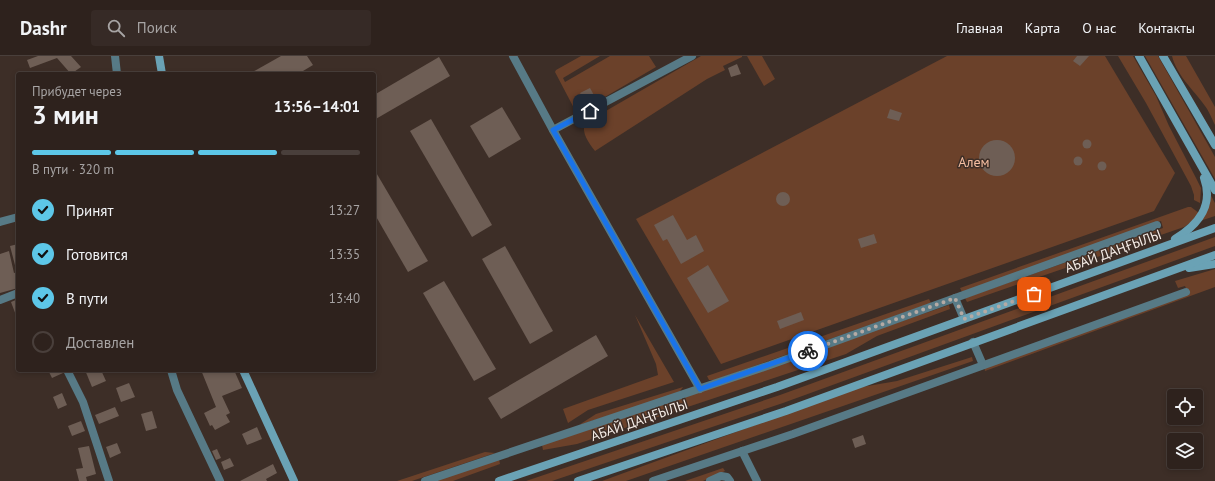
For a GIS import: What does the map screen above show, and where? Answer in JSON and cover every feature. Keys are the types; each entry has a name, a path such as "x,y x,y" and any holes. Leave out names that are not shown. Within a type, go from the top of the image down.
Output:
{"main road":[{"path":"159,56 162,72"},
{"path":"1139,56 1196,154 1215,190"},
{"path":"1163,56 1215,145"},
{"path":"1159,248 1187,232 1197,222 1204,211 1207,186 1196,154"},
{"name":"АБАЙ ДАҢҒЫЛЫ","path":"499,481 770,389 1215,228"},
{"path":"578,481 786,411 1215,255"},
{"path":"1168,272 1215,264"},
{"path":"245,372 294,481"}],"street":[{"path":"115,56 116,72"},
{"path":"513,56 553,130 700,389"},
{"path":"553,130 692,56"},
{"path":"0,222 16,218"},
{"path":"425,481 770,365 1157,226"},
{"path":"653,481 742,451 1186,292"},
{"path":"0,300 16,294"},
{"path":"955,298 964,319"},
{"path":"973,342 983,365"},
{"path":"69,372 83,402 109,481"},
{"path":"172,372 177,390 220,481"},
{"path":"742,451 757,481"},
{"path":"710,481 721,476 727,477 730,481"}],"green space":[{"path":"581,56 600,56 563,78 565,82 610,56 649,56 656,67 581,111 576,112 555,72"},
{"path":"701,56 742,57 723,66 725,70 707,79 595,151 585,134 585,123"},
{"path":"747,56 762,56 775,79 764,86"},
{"name":"Алем","path":"947,56 1105,56 1175,173 1154,211 721,364 636,219"},
{"path":"1118,56 1133,56 1156,96 1169,126 1201,188 1200,203 1194,200 1191,186 1146,103"},
{"path":"1145,56 1158,56 1215,157 1215,179"},
{"path":"1172,56 1186,56 1215,107 1215,125 1206,108 1181,76"},
{"path":"1209,192 1215,203 1215,216 1200,221"},
{"path":"1191,207 1199,213 1193,221 1184,227 967,302 965,298 1163,228 1161,221 962,292 960,288"},
{"path":"1215,237 1215,246 783,403 552,481 526,481 780,395"},
{"path":"1215,269 1215,287 985,371 984,367 1188,293 1185,286 1178,288 1175,281"},
{"path":"929,299 931,303 715,380 709,380 707,376"},
{"path":"949,305 950,309 877,336 846,354 577,444 543,450 542,445"},
{"path":"635,315 674,382 588,410 568,423 563,409 658,375 656,364"},
{"path":"972,357 973,361 626,481 602,481 856,388 897,381"},
{"path":"683,387 678,394 579,425 596,414"},
{"path":"485,452 495,453 412,481 397,481"},
{"path":"499,459 500,464 453,481 435,481"},
{"path":"723,468 725,471 703,481 685,481"}],"building":[{"path":"38,56 71,56 81,67 74,72 69,72 57,58 30,68 27,60"},
{"path":"281,56 307,56 313,65 301,72 253,72"},
{"path":"1077,56 1089,56 1080,66 1073,61"},
{"path":"439,57 450,76 376,119 376,94"},
{"path":"737,64 741,74 731,77 728,68"},
{"path":"590,88 595,97 585,102 580,93"},
{"path":"502,107 521,139 489,158 470,126"},
{"path":"890,109 902,113 899,121 887,118"},
{"path":"431,119 492,225 472,237 410,131"},
{"path":"1087,139 1092,144 1087,149 1082,144"},
{"path":"997,140 1007,143 1012,148 1015,158 1012,168 1007,173 997,176 987,173 982,168 979,158 982,148 987,143"},
{"path":"1078,156 1083,161 1078,166 1073,161"},
{"path":"1102,161 1107,166 1102,171 1097,166"},
{"path":"376,172 428,261 408,272 376,216"},
{"path":"780,192 786,192 790,196 790,202 786,206 780,206 776,202 776,196"},
{"path":"673,215 687,240 696,235 704,251 681,264 667,239 663,241 654,225"},
{"path":"874,234 877,243 861,248 858,239"},
{"path":"16,244 16,269 10,246"},
{"path":"505,246 553,331 530,344 482,259"},
{"path":"9,251 14,273 16,272 16,289 0,293 0,254"},
{"path":"708,265 729,301 708,313 687,278"},
{"path":"444,281 496,369 474,381 423,293"},
{"path":"16,300 16,315 11,302"},
{"path":"801,312 804,320 780,329 777,321"},
{"path":"596,335 608,356 501,419 488,398"},
{"path":"49,372 63,372 63,373 52,378"},
{"path":"86,372 102,372 106,381 92,387"},
{"path":"202,372 235,372 242,388 222,396 230,413 226,415 230,422 215,430 212,425 210,426 204,413 216,407"},
{"path":"129,383 135,397 121,402 116,388"},
{"path":"62,393 67,405 58,409 53,397"},
{"path":"115,407 119,416 99,424 95,415"},
{"path":"152,411 157,428 146,431 141,414"},
{"path":"81,421 85,431 72,436 68,426"},
{"path":"257,427 262,439 247,445 242,434"},
{"path":"863,435 866,444 855,448 852,439"},
{"path":"117,443 121,453 110,458 106,447"},
{"path":"89,446 96,474 86,477 87,481 79,481 76,469 83,468 78,448"},
{"path":"217,449 221,458 216,460 212,451"},
{"path":"230,458 234,466 224,470 221,462"},
{"path":"273,464 277,473 266,479 267,481 240,481"}],"way so far":[{"path":"808,351 955,298 964,319 1034,294"}],"route":[{"path":"590,111 553,130 700,389 808,351"}]}
